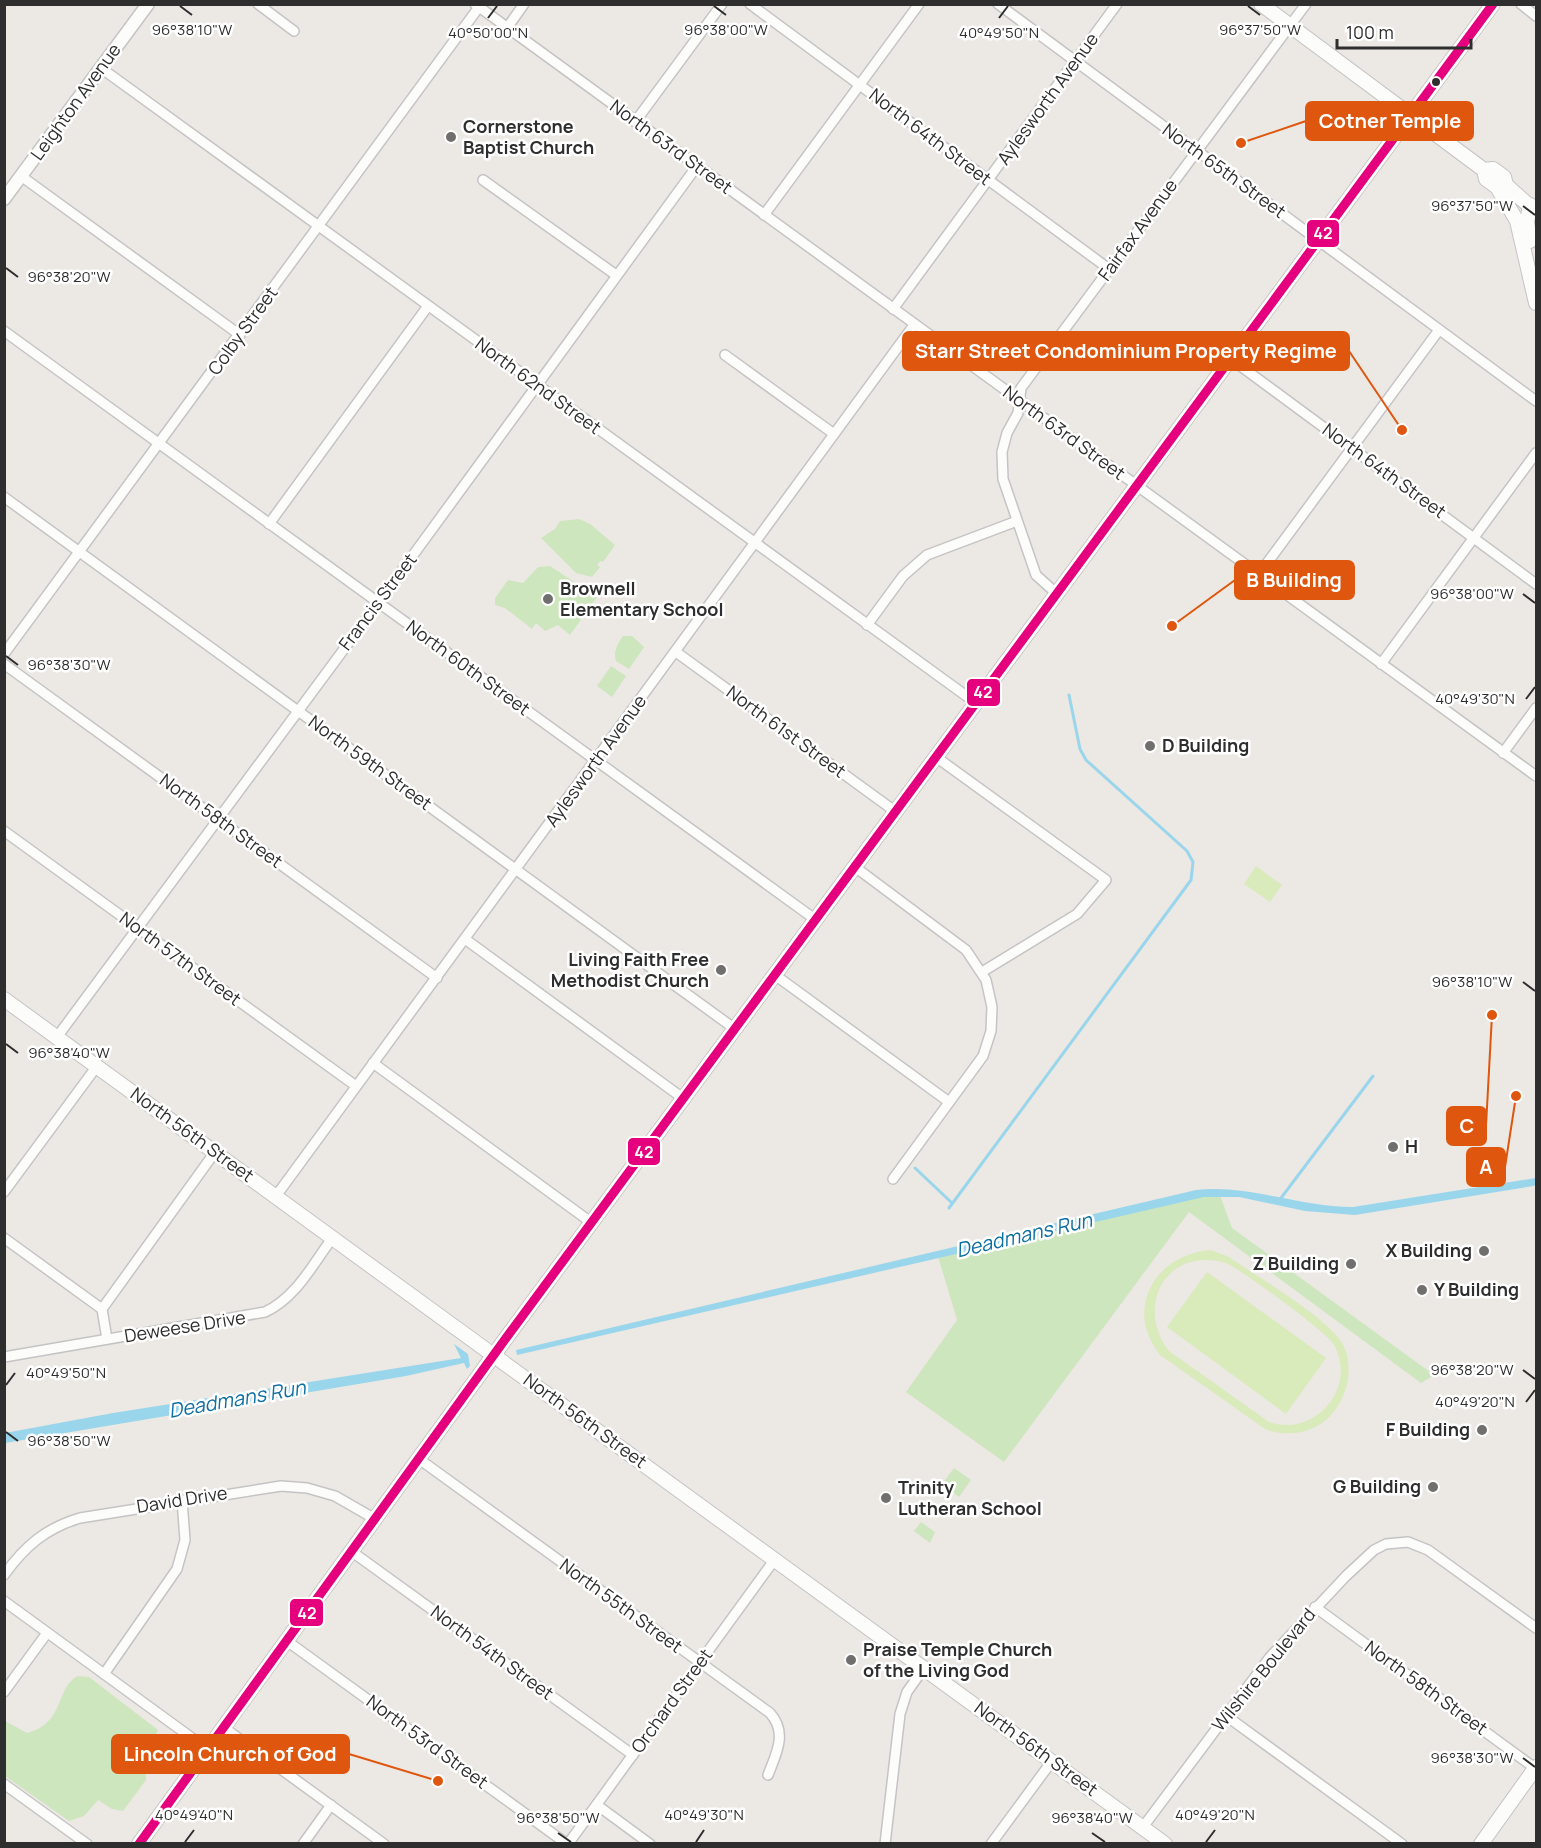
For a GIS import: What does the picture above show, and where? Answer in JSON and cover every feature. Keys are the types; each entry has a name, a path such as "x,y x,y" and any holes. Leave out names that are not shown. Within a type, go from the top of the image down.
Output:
{"main road":[{"path":"1261,4 1484,170 1486,179 1535,205 1527,222 1536,278"},
{"path":"139,1844 494,1355 1493,4"},
{"path":"1502,186 1519,227 1536,303"},
{"name":"North 56th Street","path":"4,999 1165,1844"},
{"path":"1480,1844 1536,1768"}],"street":[{"path":"258,4 294,31"},
{"path":"507,28 524,4"},
{"path":"635,122 722,4"},
{"name":"North 64th Street","path":"750,4 1109,269"},
{"path":"764,215 919,4"},
{"name":"North 65th Street","path":"998,4 1536,401"},
{"name":"Aylesworth Avenue","path":"893,309 1117,4"},
{"name":"Fairfax Avenue","path":"1057,594 1036,575 1004,486 1001,460 1004,442 1018,413 1021,388 1306,4"},
{"path":"1521,4 1536,16"},
{"name":"Leighton Avenue","path":"4,199 101,68 143,6"},
{"name":"North 63rd Street","path":"477,6 1536,776"},
{"name":"Colby Street","path":"4,654 319,227 477,6"},
{"name":"North 62nd Street","path":"101,68 976,703"},
{"name":"Francis Street","path":"57,1036 697,166"},
{"path":"21,176 240,335"},
{"path":"483,180 616,276"},
{"path":"1519,227 1535,205"},
{"path":"269,524 428,306"},
{"name":"Aylesworth Avenue","path":"276,1196 597,761 914,325"},
{"path":"1258,574 1439,330"},
{"name":"North 60th Street","path":"4,331 816,920"},
{"path":"725,355 834,434"},
{"name":"North 64th Street","path":"1231,359 1536,584"},
{"path":"1382,664 1536,453"},
{"name":"North 59th Street","path":"4,497 735,1029"},
{"path":"867,625 903,576 927,555 1017,521"},
{"name":"North 61st Street","path":"676,652 896,812"},
{"name":"North 58th Street","path":"4,664 436,978"},
{"path":"1503,753 1536,708"},
{"path":"936,757 1106,880 1077,914 982,972"},
{"name":"North 57th Street","path":"4,831 356,1086"},
{"path":"855,867 956,941 971,955 982,972 992,1007 989,1037 978,1063 893,1179"},
{"path":"465,939 684,1098"},
{"path":"775,975 949,1102"},
{"path":"373,1063 592,1223"},
{"path":"4,1192 96,1066"},
{"path":"102,1309 215,1152"},
{"path":"4,1238 102,1309 107,1339"},
{"name":"Deweese Drive","path":"4,1357 265,1312 284,1301 333,1238"},
{"name":"North 55th Street","path":"419,1459 768,1712 777,1721 779,1744 768,1775"},
{"name":"David Drive","path":"4,1575 33,1541 63,1523 261,1487 296,1487 335,1496 375,1520"},
{"path":"104,1674 177,1569 185,1540 182,1500"},
{"name":"Wilshire Boulevard","path":"1143,1827 1270,1657 1315,1607 1374,1550 1386,1544 1408,1542 1432,1552 1536,1628"},
{"name":"North 54th Street","path":"351,1551 633,1755"},
{"name":"Orchard Street","path":"568,1844 775,1559"},
{"path":"4,1602 207,1749"},
{"name":"North 58th Street","path":"1315,1607 1536,1768"},
{"path":"4,1692 47,1633"},
{"name":"North 53rd Street","path":"287,1641 568,1844"},
{"path":"885,1844 899,1717 907,1692 924,1668"},
{"path":"1225,1715 1402,1844"},
{"path":"223,1727 384,1844"},
{"path":"991,1844 1052,1761"},
{"path":"4,1784 87,1844"},
{"path":"597,1804 650,1844"},
{"path":"303,1844 331,1805"}],"green space":[{"path":"579,519 590,524 615,545 603,562 600,561 597,565 600,567 592,577 576,573 541,538 555,529 560,521"},
{"path":"550,566 597,597 570,635 558,625 545,631 536,623 532,629 505,608 495,605 495,598 508,580 523,583 538,567"},
{"path":"623,636 632,636 644,647 629,669 616,661 615,657 616,648"},
{"path":"611,666 626,676 612,697 597,686"},
{"path":"1256,866 1282,885 1270,902 1244,884"},
{"path":"1218,1190 1232,1228 1434,1375 1421,1383 1189,1212 1004,1462 906,1392 957,1320 937,1253"},
{"path":"1211,1250 1229,1257 1304,1307 1340,1340 1348,1360 1349,1371 1344,1393 1326,1420 1297,1433 1281,1433 1265,1429 1160,1355 1149,1337 1145,1319 1145,1302 1151,1286 1161,1273 1175,1261","holes":["1200,1260 1214,1260 1237,1269 1302,1316 1334,1345 1340,1361 1340,1377 1336,1392 1327,1406 1316,1416 1302,1423 1286,1425 1269,1422 1169,1351 1156,1323 1157,1295 1163,1282 1172,1272 1184,1264"]},
{"path":"1207,1272 1326,1358 1286,1414 1167,1327"},
{"path":"954,1468 971,1480 959,1497 942,1484"},
{"path":"921,1522 935,1532 930,1543 914,1531"},
{"path":"78,1676 89,1677 158,1730 146,1755 146,1780 123,1811 112,1809 98,1800 84,1816 69,1821 5,1776 5,1721 27,1733 39,1728 54,1713 66,1688"}],"water":[{"name":"Deadmans Run","path":"1536,1178 1536,1185 1533,1186 1355,1215 1305,1211 1239,1197 1204,1197 517,1355 516,1350 1196,1190 1235,1190 1313,1204 1353,1207"},
{"name":"Deadmans Run","path":"454,1344 468,1354 470,1366 467,1369 464,1363 406,1376 5,1443 5,1433 113,1413 461,1358"}],"waterway":[{"path":"949,1208 1191,880 1193,862 1187,851 1086,760 1080,749 1069,695"},
{"path":"1278,1202 1373,1076"},
{"path":"915,1168 952,1203"}],"transit line":[{"name":"42","path":"139,1844 509,1334 1493,4"}],"place":[{"name":"Cornerstone Baptist Church","path":"451,137"},
{"name":"Cotner Temple","path":"1241,143"},
{"name":"Starr Street Condominium Property Regime","path":"1402,430"},
{"name":"Brownell Elementary School","path":"548,599"},
{"name":"B Building","path":"1172,626"},
{"name":"D Building","path":"1150,746"},
{"name":"Living Faith Free Methodist Church","path":"721,970"},
{"name":"C","path":"1492,1015"},
{"name":"A","path":"1516,1096"},
{"name":"H","path":"1393,1147"},
{"name":"X Building","path":"1484,1251"},
{"name":"Z Building","path":"1351,1264"},
{"name":"Y Building","path":"1422,1290"},
{"name":"F Building","path":"1482,1430"},
{"name":"G Building","path":"1433,1487"},
{"name":"Trinity Lutheran School","path":"886,1498"},
{"name":"Praise Temple Church of the Living God","path":"851,1660"},
{"name":"Lincoln Church of God","path":"438,1781"}]}
